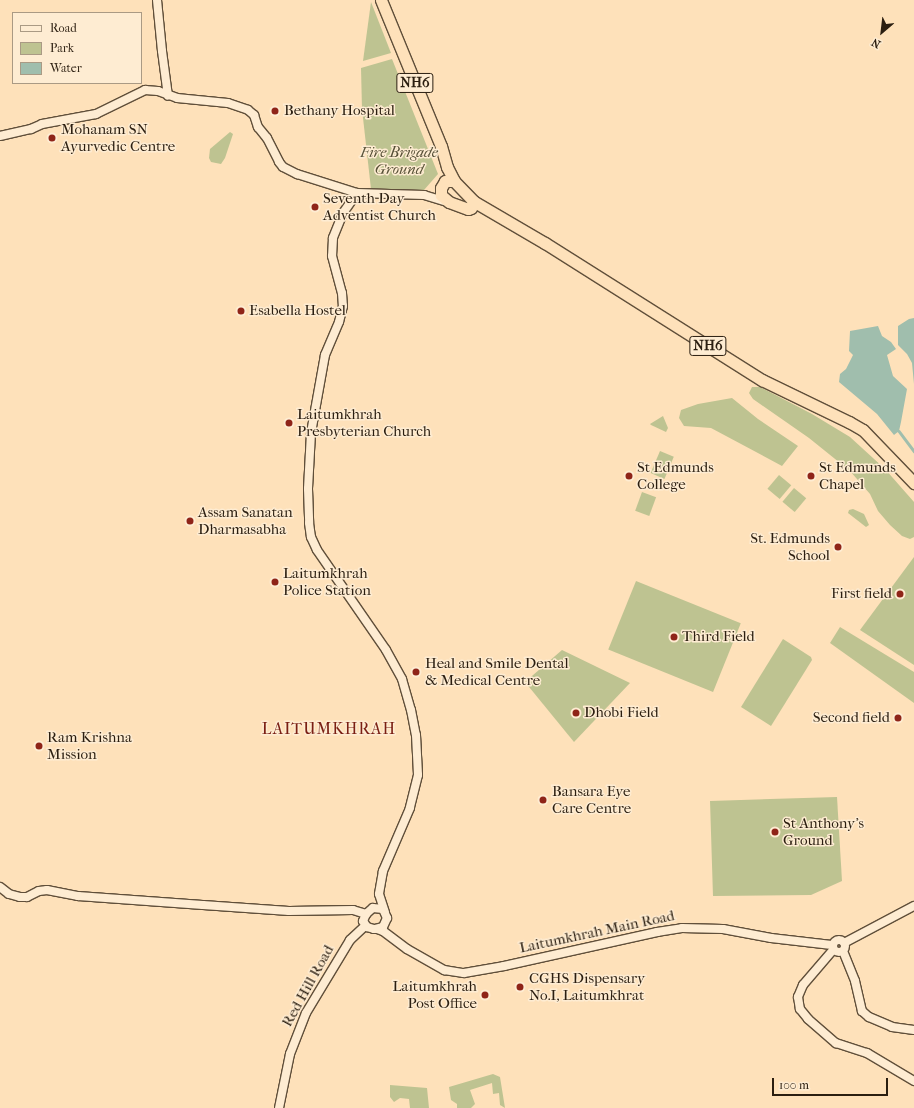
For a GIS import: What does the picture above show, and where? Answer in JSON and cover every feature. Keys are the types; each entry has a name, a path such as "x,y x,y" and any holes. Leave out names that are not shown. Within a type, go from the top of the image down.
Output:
{"highway":[{"name":"NH6","path":"381,0 441,146 447,167 447,183 441,195 449,202 470,205 496,215 546,243 762,380 863,430 914,483"},
{"name":"NH6","path":"447,183 470,205"}],"street":[{"path":"157,0 168,96"},
{"path":"0,136 31,129 42,124 96,114 145,90 158,91 168,96 177,98 228,103 244,108 254,115 258,127 267,138 283,167 306,178 357,193 424,195 449,202"},
{"path":"424,195 447,183"},
{"path":"357,193 343,213 333,238 332,256 342,293 343,306 339,322 325,355 312,426 308,489 309,523 311,537 317,550 369,625 402,679 414,722 418,758 415,793 383,871 379,894 363,921 365,926 377,929 385,924 386,915"},
{"path":"0,887 9,894 20,897 27,897 39,891 47,890 78,896 289,911 368,911 376,907 386,915"},
{"path":"379,894 390,926 399,942"},
{"path":"914,906 844,947 862,1011 869,1017 892,1027 914,1030"},
{"name":"Red Hill Road","path":"279,1108 290,1054 306,1013 350,940 365,926"},
{"name":"Laitumkhrah Main Road","path":"377,929 384,931 407,949 444,970 464,972 504,966 662,931 682,928 723,930 833,948 839,953 844,947"},
{"path":"833,948 803,984 798,997 800,1009 836,1043 867,1053 914,1081"}],"green space":[{"path":"371,2 391,53 363,61"},
{"name":"Fire Brigade Ground","path":"392,59 438,174 424,190 371,189 362,109 361,68"},
{"path":"230,132 233,134 225,158 221,164 211,162 209,158 210,149"},
{"path":"752,387 760,387 812,414 850,437 885,469 914,502 914,537 910,539 902,536 890,525 878,511 870,494 850,471 809,438 753,399 749,393"},
{"path":"732,398 758,419 798,446 782,466 711,428 684,426 679,418 681,410 698,404"},
{"path":"663,416 668,428 666,432 650,424"},
{"path":"660,451 674,457 664,479 651,473"},
{"path":"779,475 791,485 780,499 767,489"},
{"path":"794,488 806,498 795,512 782,502"},
{"path":"642,492 656,497 649,516 635,511"},
{"path":"853,509 864,514 869,525 866,527 848,513 849,510"},
{"name":"First field","path":"914,557 914,665 860,630"},
{"name":"Third Field","path":"636,581 741,623 713,692 608,650"},
{"path":"840,627 914,672 914,703 830,643"},
{"path":"783,639 811,657 812,660 771,726 741,707"},
{"name":"Dhobi Field","path":"562,650 630,683 574,742 525,682"},
{"name":"St Anthony's Ground","path":"837,797 842,881 811,895 713,896 710,801"},
{"path":"493,1074 500,1077 505,1108 500,1105 499,1093 493,1094 492,1083 470,1090 475,1104 471,1108 457,1108 457,1104 451,1100 449,1087"},
{"path":"390,1085 427,1088 429,1108 410,1108 409,1099 400,1098 394,1102 390,1097"}],"water":[{"path":"914,318 914,384 912,363 907,354 898,345 898,326 909,319"},
{"path":"878,326 882,336 891,342 896,349 887,355 893,376 907,389 899,431 894,435 877,414 839,382 840,374 846,369 853,355 849,351 850,331"}],"waterway":[{"path":"899,431 914,451"}],"place":[{"name":"Bethany Hospital","path":"275,111"},
{"name":"Mohanam SN Ayurvedic Centre","path":"52,138"},
{"name":"Seventh Day Adventist Church","path":"315,207"},
{"name":"Esabella Hostel","path":"241,311"},
{"name":"Laitumkhrah Presbyterian Church","path":"289,423"},
{"name":"St Edmunds College","path":"629,476"},
{"name":"St Edmunds Chapel","path":"811,476"},
{"name":"Assam Sanatan Dharmasabha","path":"190,521"},
{"name":"St. Edmunds School","path":"838,547"},
{"name":"Laitumkhrah Police Station","path":"275,582"},
{"name":"First field","path":"900,594"},
{"name":"Third Field","path":"674,637"},
{"name":"Heal and Smile Dental & Medical Centre","path":"416,672"},
{"name":"Dhobi Field","path":"576,713"},
{"name":"Second field","path":"898,718"},
{"name":"Ram Krishna Mission","path":"39,746"},
{"name":"Bansara Eye Care Centre","path":"543,800"},
{"name":"St Anthony's Ground","path":"775,832"},
{"name":"CGHS Dispensary No.I, Laitumkhrat","path":"520,987"},
{"name":"Laitumkhrah Post Office","path":"485,995"}],"district":[{"name":"LAITUMKHRAH","path":"329,729"}]}
